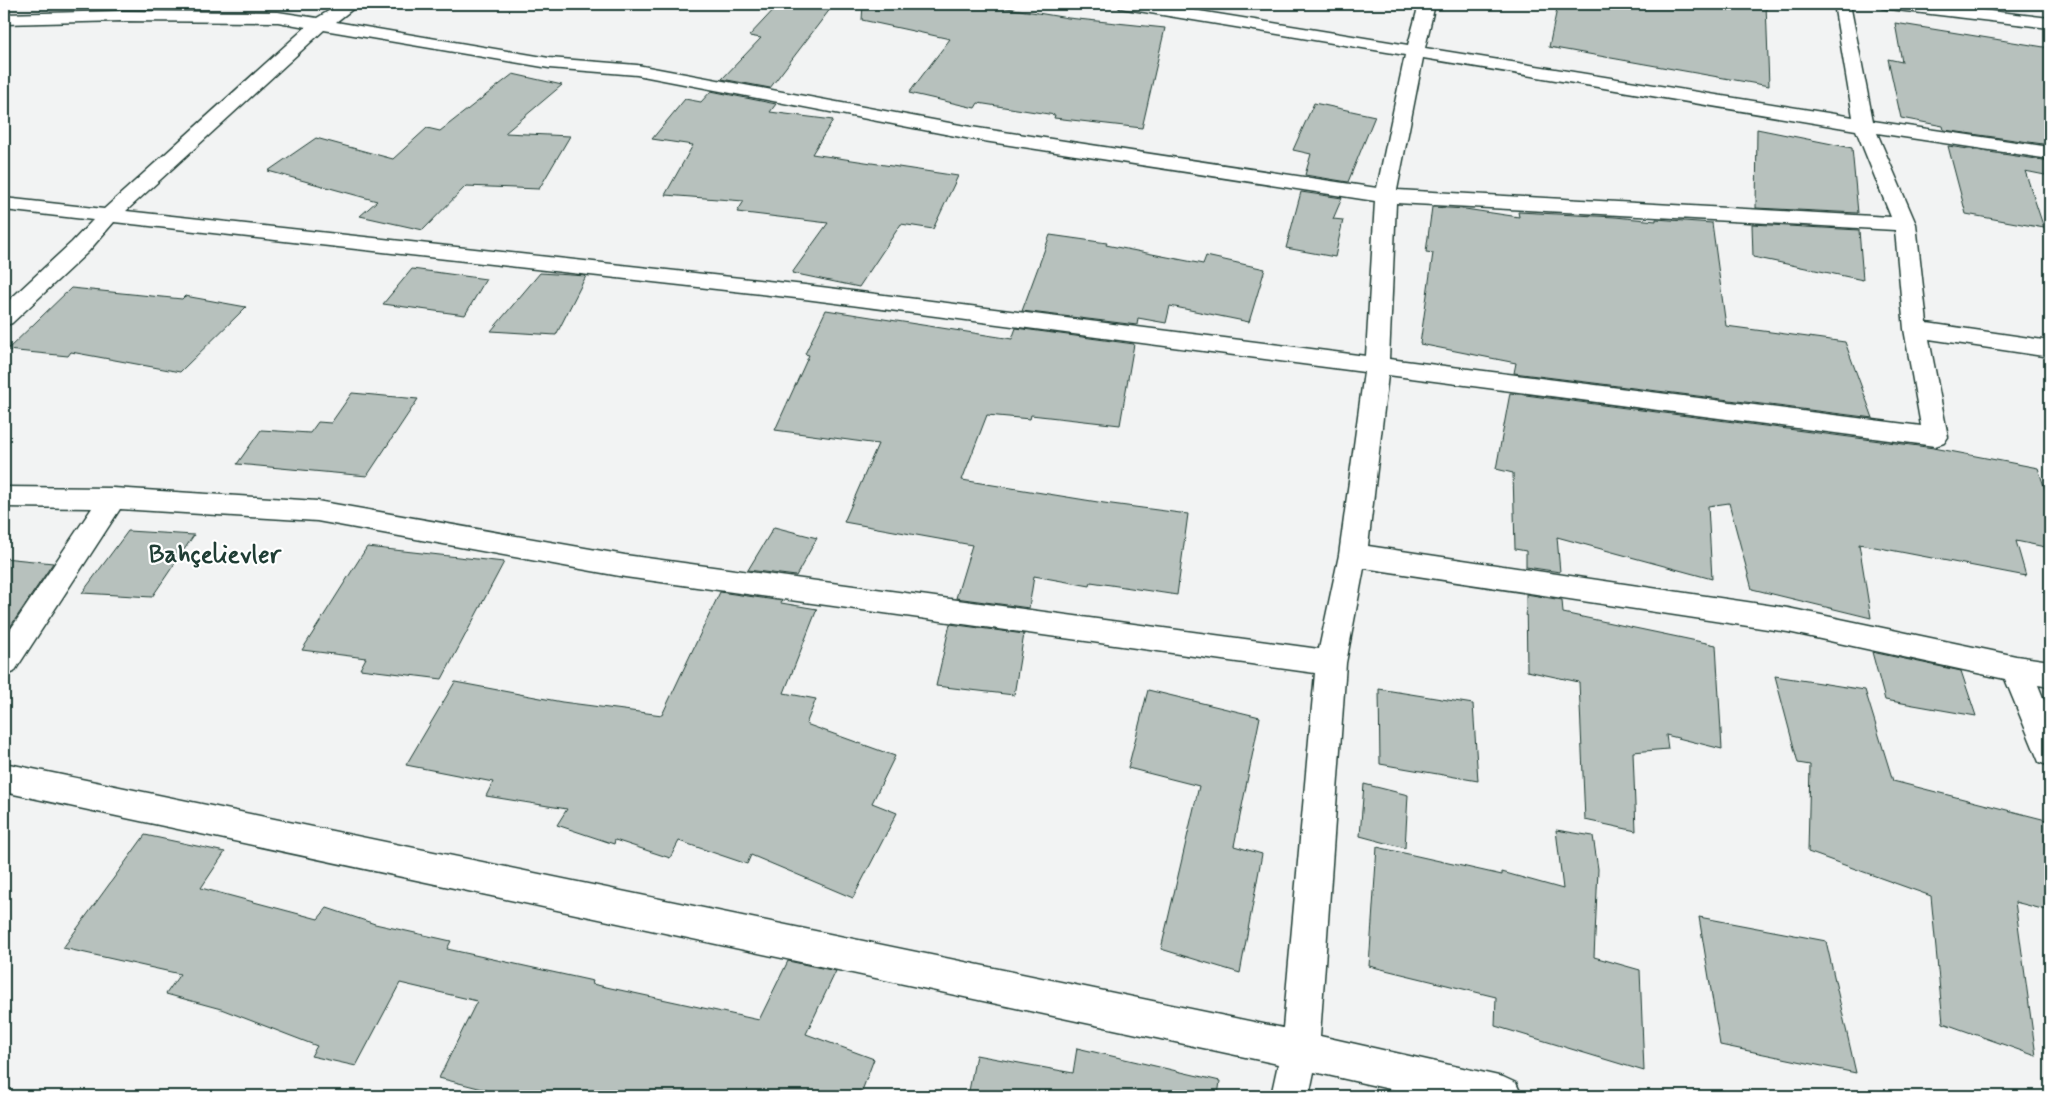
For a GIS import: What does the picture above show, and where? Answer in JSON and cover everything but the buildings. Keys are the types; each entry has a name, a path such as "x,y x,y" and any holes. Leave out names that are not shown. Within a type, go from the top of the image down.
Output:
{"street":[{"path":"4,318 80,247 110,214 319,25 351,4"},
{"path":"1126,4 1864,125 2050,153"},
{"path":"1290,1096 1300,1050 1332,663 1353,555 1377,366 1386,196 1415,51 1427,4"},
{"path":"4,204 110,214 805,292 1935,437 1916,329 1905,224 1864,125 1842,4"},
{"path":"1888,4 2050,23"},
{"path":"4,19 122,16 278,18 549,63 637,70 971,133 1386,196 1905,224"},
{"path":"1916,329 2050,349"},
{"path":"4,497 113,498 317,511 625,566 1332,663"},
{"path":"4,663 113,498"},
{"path":"1353,555 1788,620 2016,669 2050,674"},
{"path":"2016,669 2050,752"},
{"path":"4,778 1300,1050 1503,1096"}],"district":[{"name":"Bahçelievler","path":"215,553"}]}
